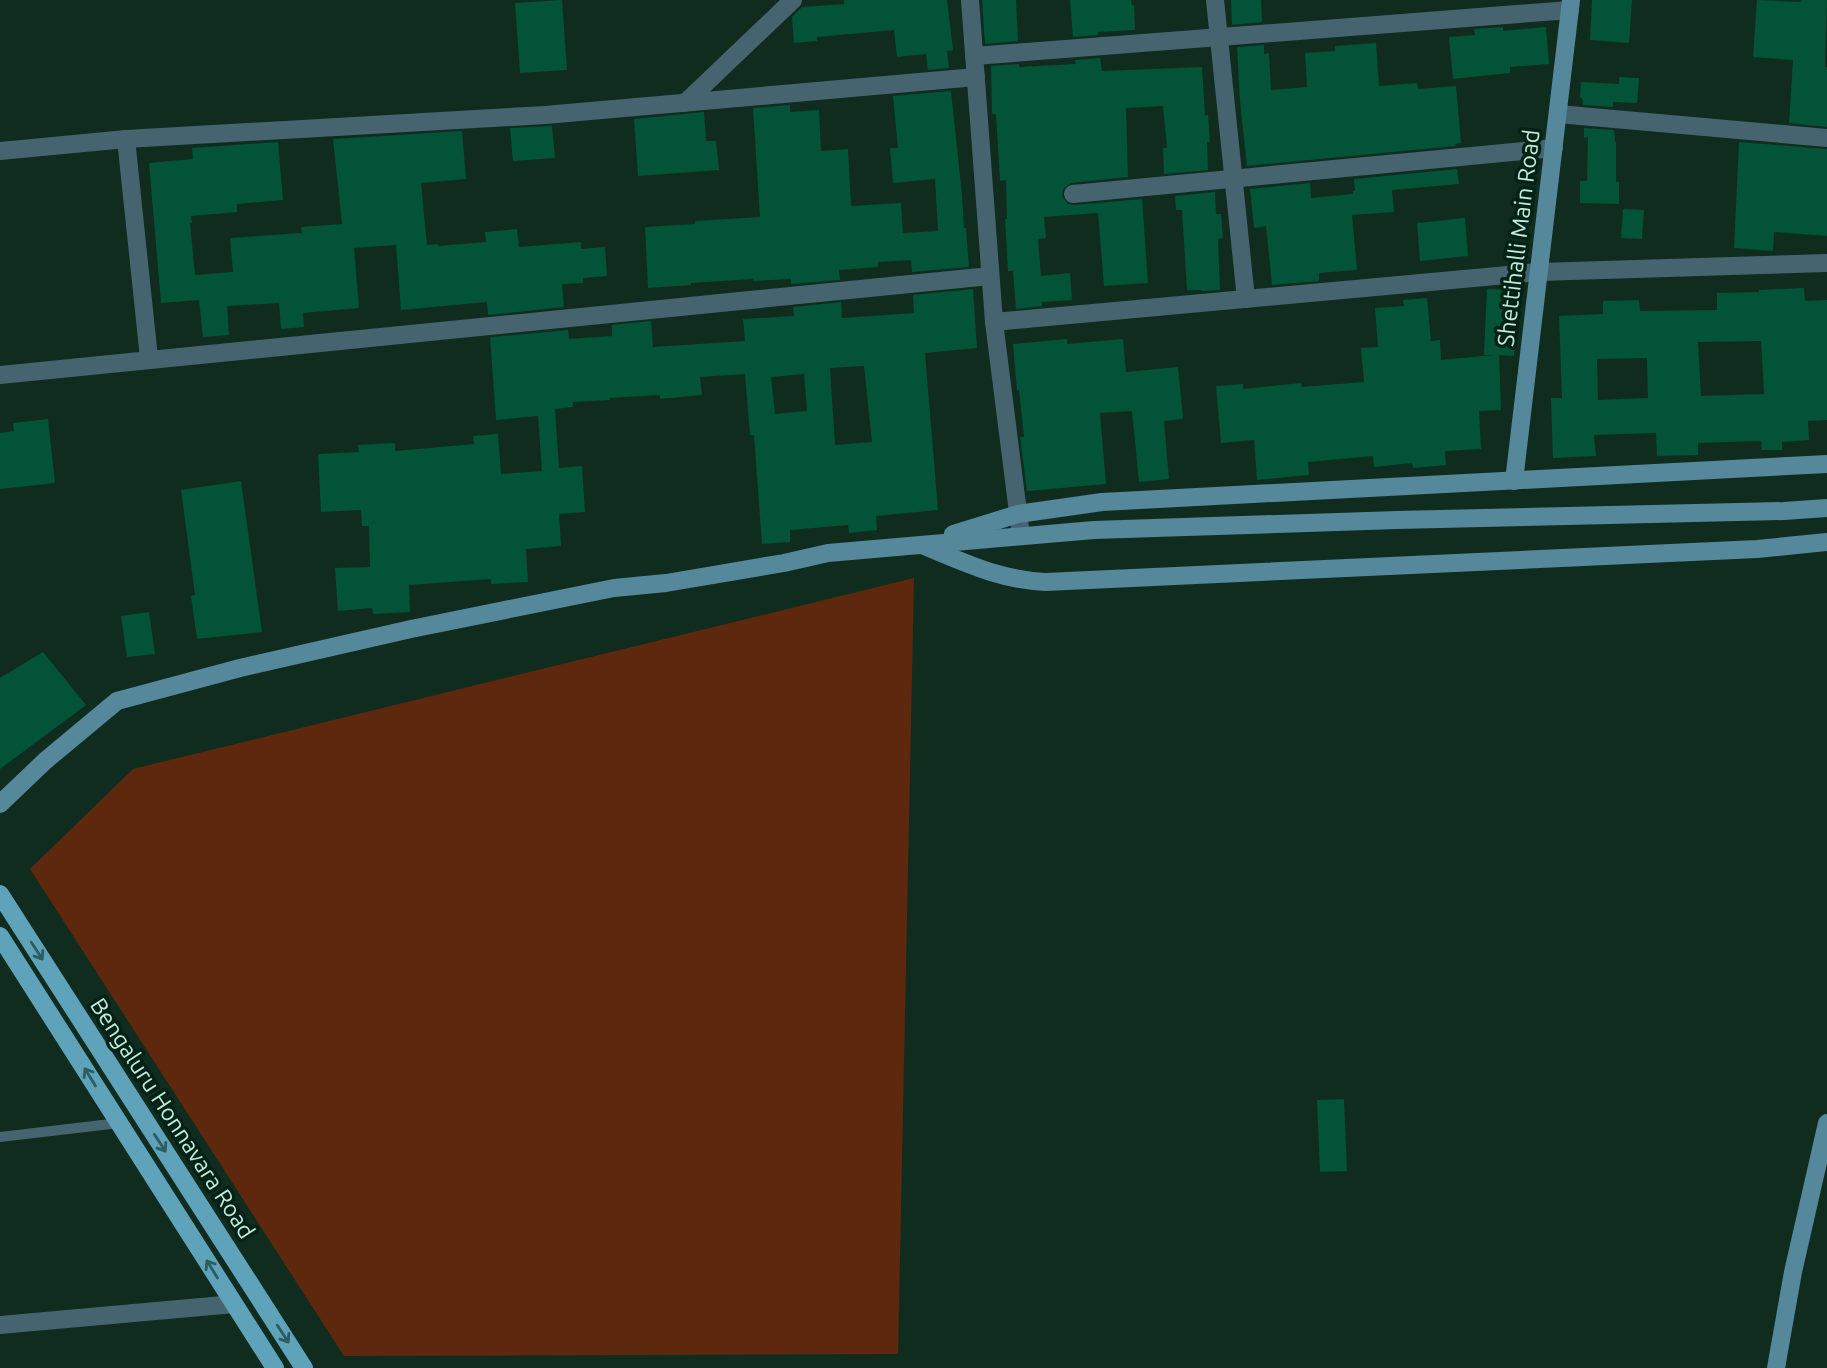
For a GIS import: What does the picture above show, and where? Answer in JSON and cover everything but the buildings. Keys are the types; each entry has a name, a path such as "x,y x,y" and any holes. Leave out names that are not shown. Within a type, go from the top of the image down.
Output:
{"main road":[{"name":"Bengaluru Honnavara Road","path":"0,894 304,1368"},
{"name":"Bengaluru Honnavara Road","path":"0,936 275,1368"}],"street":[{"path":"685,103 793,0"},
{"path":"970,0 994,322 1021,536"},
{"path":"1215,0 1246,299"},
{"path":"974,57 1218,38 1570,5"},
{"name":"Shettihalli Main Road","path":"1514,481 1570,5"},
{"path":"0,151 126,139 545,115 976,77"},
{"path":"1558,114 1827,138"},
{"path":"126,139 149,359"},
{"path":"1073,194 1554,148"},
{"path":"994,322 1539,272 1827,263"},
{"path":"0,375 990,276"},
{"path":"921,545 1018,514 1102,502 1827,464"},
{"path":"0,804 117,701 240,668 384,635 614,588 680,581 828,553 1094,530 1827,509"},
{"path":"921,545 994,574 1023,581 1046,582 1757,549 1827,542"},
{"path":"1776,1368 1793,1272 1827,1123"},
{"path":"0,1325 234,1304"}],"lane":[{"path":"0,1136 119,1123"}],"shaded area":[{"path":"914,578 898,1354 344,1356 30,869 133,769"}]}
